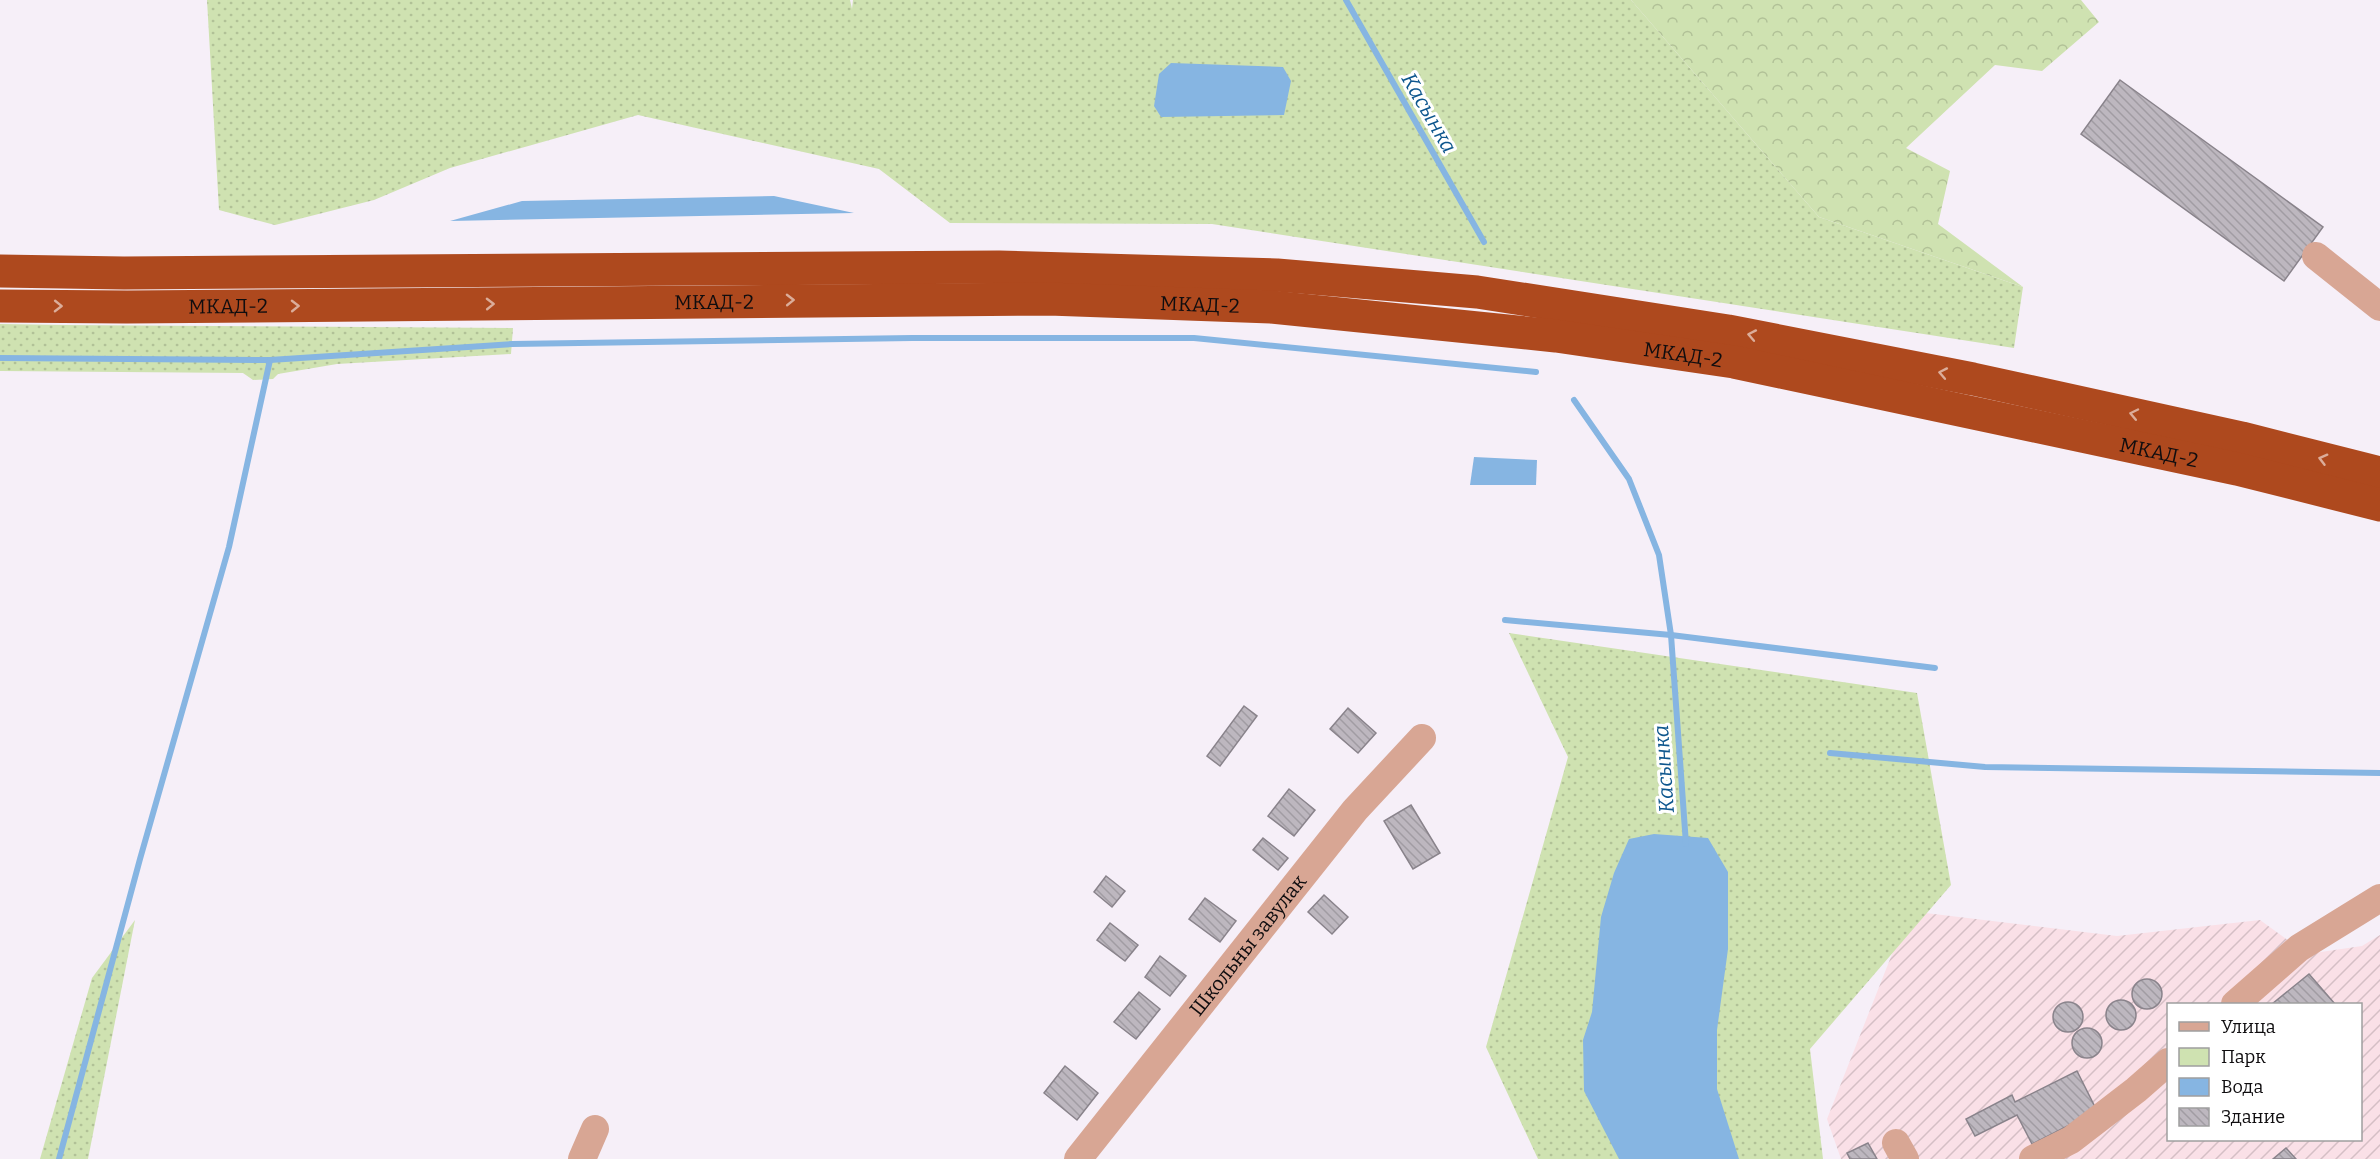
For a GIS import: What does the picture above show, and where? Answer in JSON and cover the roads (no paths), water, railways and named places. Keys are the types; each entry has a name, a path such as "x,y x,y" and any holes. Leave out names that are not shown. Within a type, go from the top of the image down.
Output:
{"highway":[{"path":"0,271 124,273 999,267 1277,275 1477,292 1728,331 1973,379 2242,438 2380,474"},
{"name":"МКАД-2","path":"0,306 127,307 1049,299 1271,307 1556,336 1734,362 2226,466 2380,505"}],"street":[{"path":"2316,256 2380,307"},
{"name":"Школьны завулак","path":"1078,1159 1355,810 1422,738"},
{"path":"2237,1003 2299,948 2380,898"},
{"path":"2033,1159 2071,1140 2167,1064"},
{"path":"582,1159 595,1129"}],"water":[{"path":"1171,63 1283,67 1291,81 1284,115 1161,117 1154,106 1159,74"},
{"path":"774,196 854,213 450,221 522,201"},
{"path":"1474,457 1537,460 1536,485 1470,485"},
{"path":"1654,834 1708,838 1728,872 1728,949 1717,1030 1717,1089 1739,1159 1619,1159 1584,1091 1583,1040 1592,1012 1601,917 1614,873 1629,839"}],"waterway":[{"name":"Касынка","path":"1346,0 1484,242"},
{"path":"0,358 270,360 512,344 912,338 1194,338 1536,372"},
{"path":"59,1159 140,859 229,547 270,360"},
{"name":"Касынка","path":"1574,400 1629,479 1659,555 1671,635 1686,844"},
{"path":"1505,620 1671,635 1935,668"},
{"path":"1830,753 1985,767 2380,773"}]}
